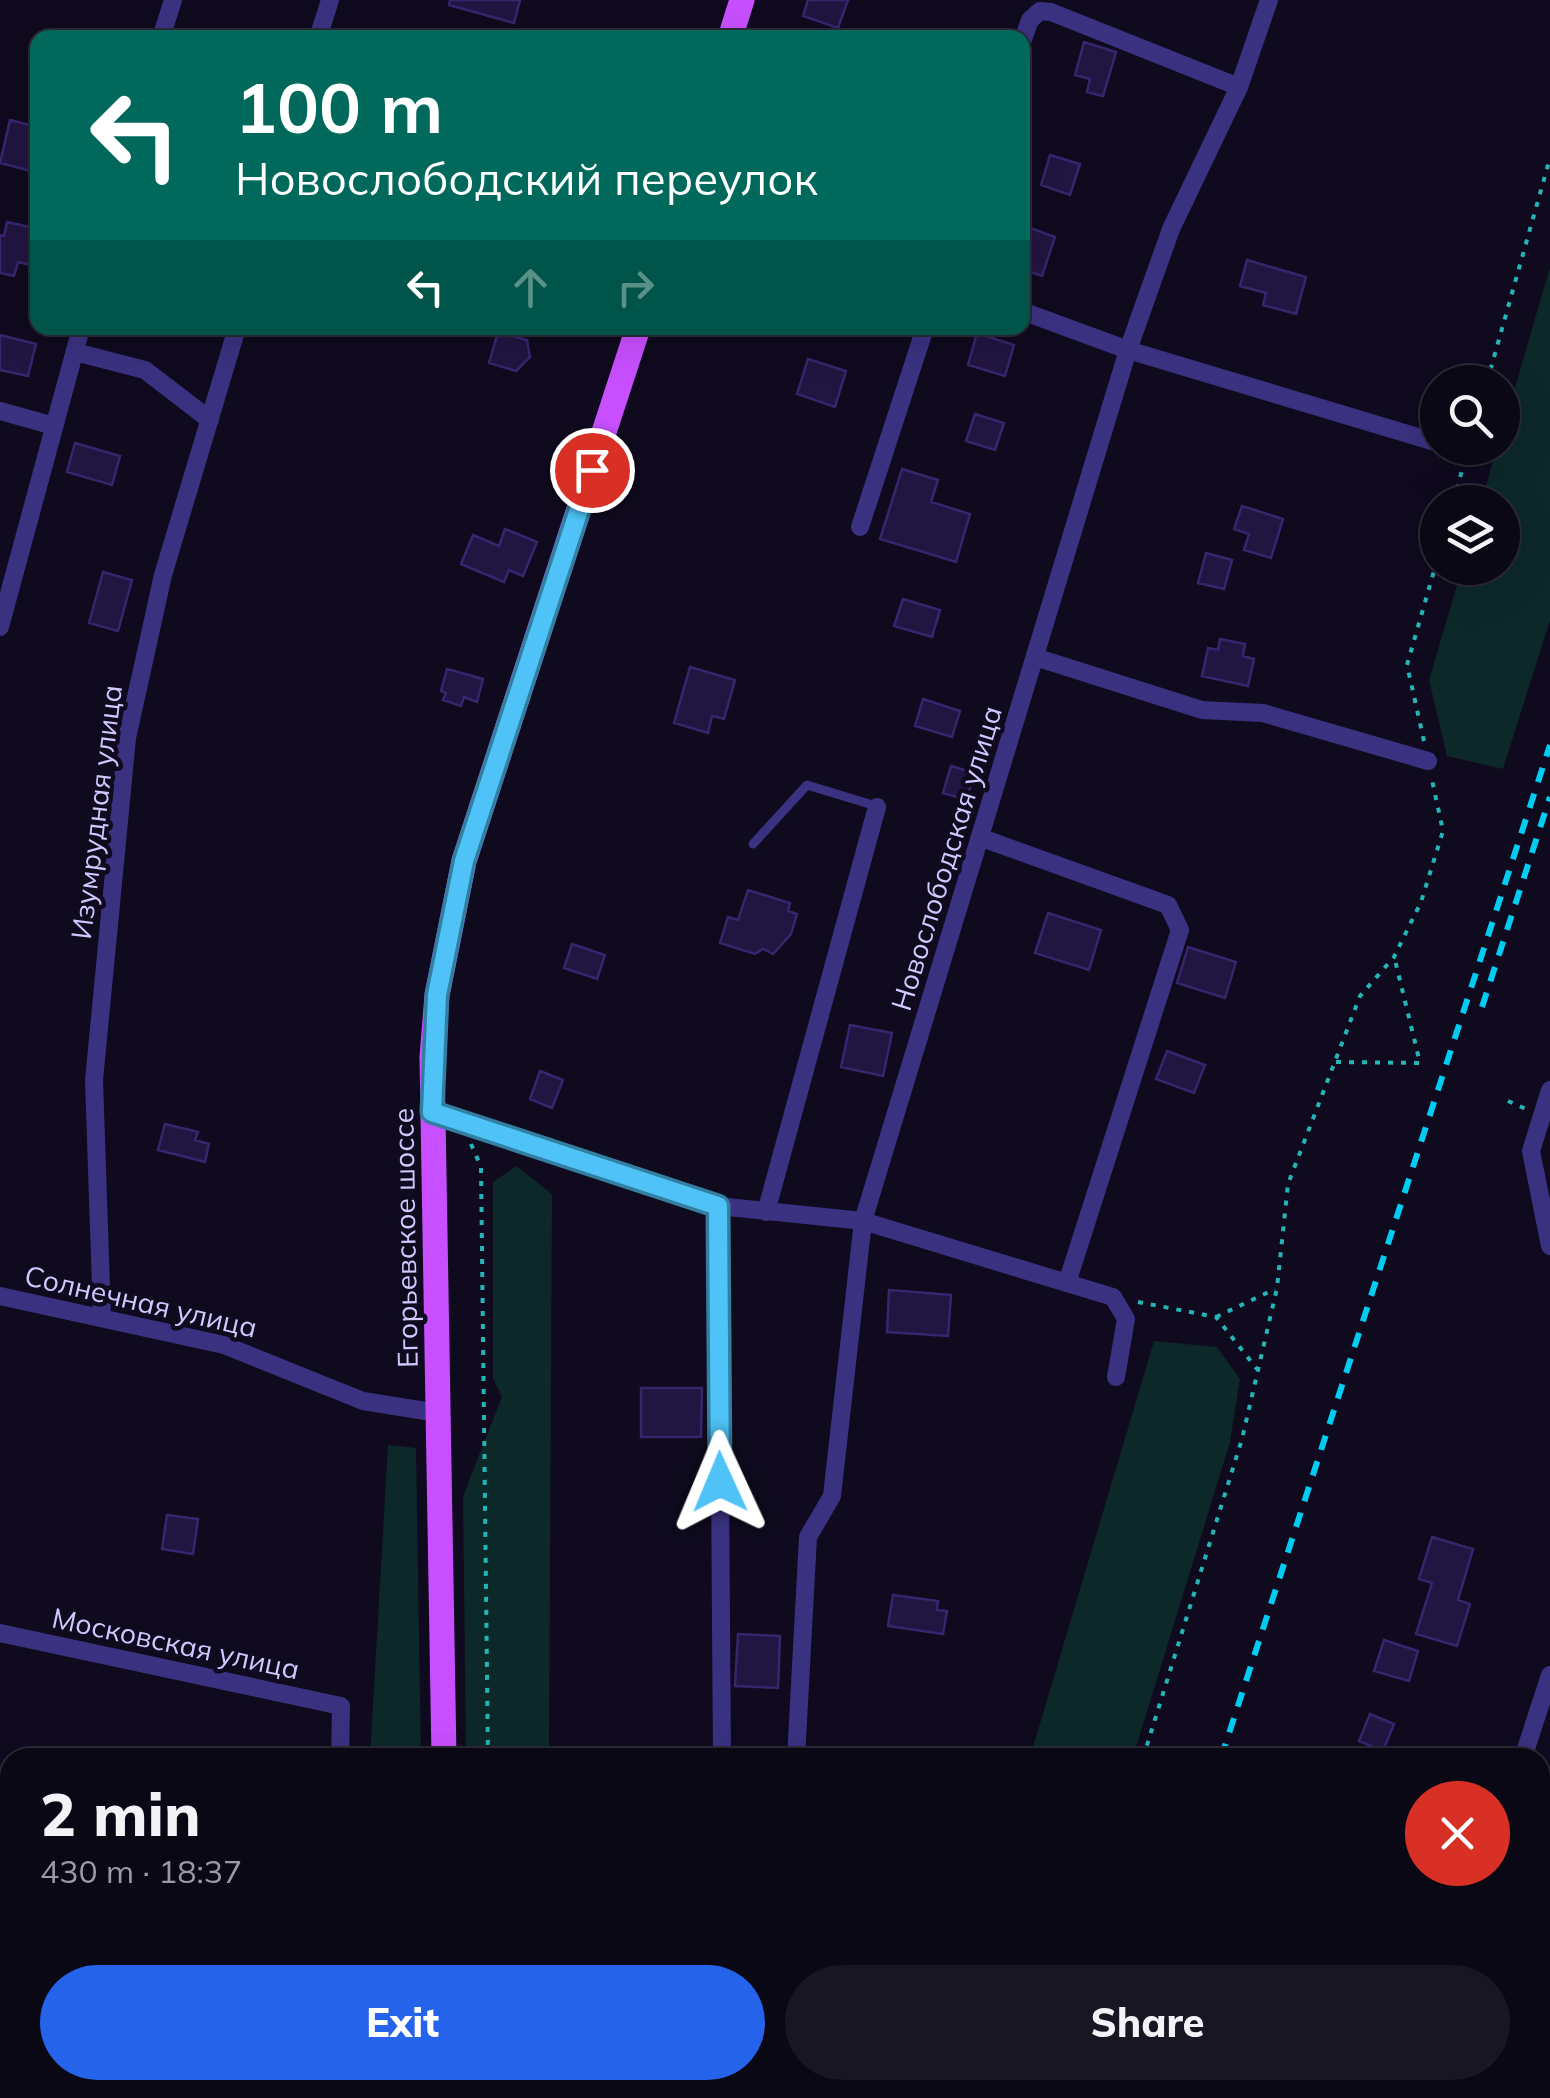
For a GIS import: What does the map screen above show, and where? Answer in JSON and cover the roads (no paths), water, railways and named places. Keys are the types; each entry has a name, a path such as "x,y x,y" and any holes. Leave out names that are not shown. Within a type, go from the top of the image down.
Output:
{"main road":[{"path":"733,30 742,0"},
{"name":"Егорьевское шоссе","path":"444,1748 432,1112 437,995 464,861 636,335"}],"street":[{"path":"164,30 173,0"},
{"path":"321,30 330,0"},
{"name":"Новослободская улица","path":"797,1748 808,1537 832,1496 864,1221 1128,350 1171,229 1239,86 1268,0"},
{"path":"1026,30 1030,20 1040,12 1051,12 1239,86"},
{"path":"1030,314 1128,350 1420,438"},
{"path":"0,627 79,335"},
{"name":"Изумрудная улица","path":"102,1317 94,1080 127,738 163,575 236,335"},
{"path":"860,527 923,335"},
{"path":"74,352 145,370 210,420"},
{"path":"0,411 54,426"},
{"path":"1035,657 1202,710 1263,713 1427,757"},
{"path":"766,1212 877,806"},
{"path":"982,838 1168,906 1180,930 1068,1283"},
{"path":"1550,1090 1531,1152 1550,1246"},
{"path":"432,1112 718,1206 864,1221 1113,1297 1126,1319 1116,1377"},
{"path":"718,1206 722,1748"},
{"name":"Солнечная улица","path":"0,1296 243,1350 363,1401 438,1413"},
{"name":"Московская улица","path":"0,1633 341,1706 340,1748"},
{"path":"1526,1748 1550,1675"}],"lane":[{"path":"753,844 807,785 877,806"}],"railway":[{"path":"1224,1748 1550,745"},
{"path":"1482,1007 1550,797"}]}
